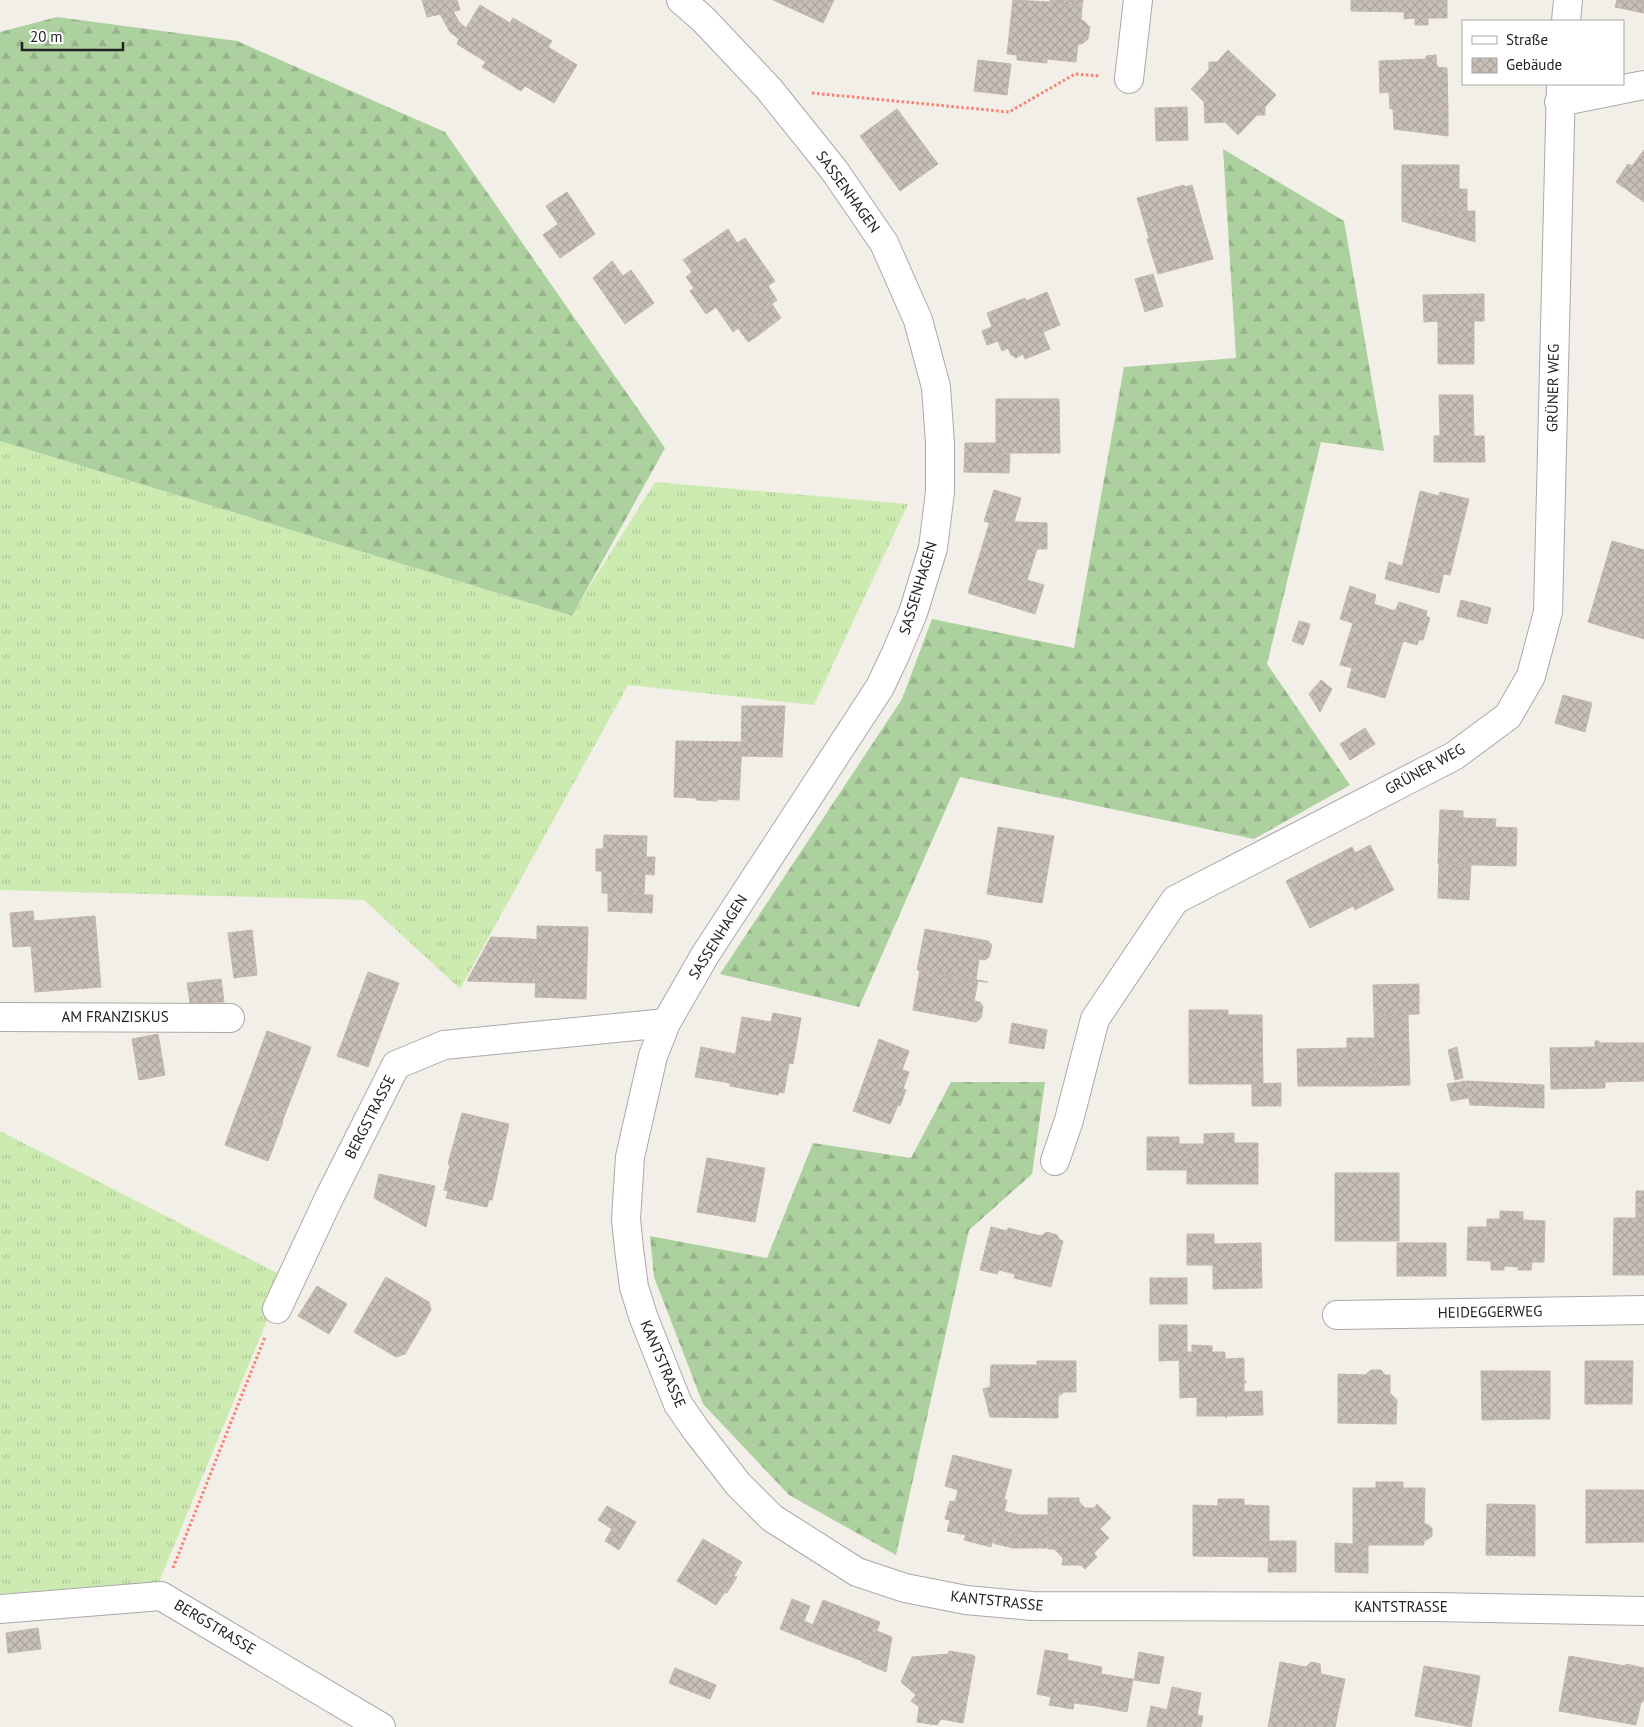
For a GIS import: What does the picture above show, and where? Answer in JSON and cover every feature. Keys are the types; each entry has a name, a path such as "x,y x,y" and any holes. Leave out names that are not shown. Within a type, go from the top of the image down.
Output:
{"street":[{"name":"SASSENHAGEN","path":"630,1158 653,1056 666,1023 705,955 880,687 896,653 913,613 933,548 940,492 940,443 936,387 918,320 884,242 834,170 769,88 703,19 681,0"},
{"path":"1129,79 1138,0"},
{"path":"1566,20 1568,0"},
{"path":"1560,93 1644,85"},
{"name":"GRÜNER WEG","path":"1055,1161 1069,1120 1095,1019 1175,900 1454,756 1508,716 1531,676 1548,612 1560,93"},
{"name":"AM FRANZISKUS","path":"0,1017 230,1018"},
{"name":"BERGSTRASSE","path":"277,1308 329,1198 396,1065 444,1045 666,1023"},
{"name":"KANTSTRASSE","path":"630,1158 626,1219 634,1287 643,1316 678,1404 738,1484 772,1518 857,1572 905,1588 966,1600 1032,1606 1434,1606 1644,1611"},
{"name":"HEIDEGGERWEG","path":"1336,1315 1644,1310"},
{"name":"BERGSTRASSE","path":"0,1608 161,1596 381,1727"}],"path":[{"path":"769,88 1009,112 1075,74 1129,79"},
{"path":"161,1596 277,1308"}],"green space":[{"path":"57,17 237,41 445,132 665,448 572,616 0,441 0,32"},
{"path":"1223,149 1344,221 1384,451 1321,442 1267,664 1350,785 1254,839 960,777 859,1007 720,974 902,699 932,619 1074,648 1124,367 1236,358"},
{"path":"0,441 571,616 655,482 908,504 814,705 628,685 460,989 364,900 0,890"},
{"path":"951,1082 1045,1082 1032,1174 969,1230 896,1555 789,1495 703,1404 654,1277 650,1236 767,1258 813,1143 911,1158"},
{"path":"0,1131 285,1277 159,1582 0,1594"}],"building":[{"path":"422,0 457,0 460,10 427,17"},
{"path":"773,0 834,0 823,23"},
{"path":"1013,0 1050,2 1082,7 1081,20 1090,27 1088,39 1082,44 1078,44 1076,62 1047,59 1047,63 1017,60 1017,55 1007,54"},
{"path":"1050,0 1083,0 1082,7 1050,2"},
{"path":"1351,0 1447,0 1447,18 1428,18 1428,25 1415,25 1415,18 1404,19 1404,12 1351,11"},
{"path":"1617,0 1644,0 1644,13 1615,7"},
{"path":"480,5 510,23 513,18 552,41 548,47 577,65 554,103 525,86 521,91 482,67 486,62 457,44 459,39 450,32 440,14 453,11 459,22 466,28"},
{"path":"1228,50 1276,95 1265,107 1265,115 1257,115 1238,135 1225,122 1205,123 1204,102 1191,89 1209,70 1209,62 1217,62"},
{"path":"1436,55 1437,67 1447,68 1448,111 1407,112 1407,108 1390,109 1389,92 1380,93 1379,61 1426,59 1426,56"},
{"path":"978,60 1011,64 1007,95 974,91"},
{"path":"1187,107 1188,140 1156,141 1155,108"},
{"path":"1407,108 1407,112 1448,111 1448,136 1394,129 1393,109"},
{"path":"897,109 938,164 900,191 860,136"},
{"path":"1644,150 1644,202 1616,182 1628,164 1632,166"},
{"path":"1402,165 1459,165 1459,189 1467,189 1467,212 1402,212"},
{"path":"1184,185 1185,187 1192,185 1213,259 1158,274 1137,198"},
{"path":"567,192 595,234 560,258 543,235 558,224 546,206"},
{"path":"1475,211 1475,242 1402,221 1402,212"},
{"path":"728,229 737,243 745,238 775,281 768,286 777,300 746,322 756,337 748,342 738,328 733,332 716,307 706,314 690,291 694,288 686,277 692,272 683,260"},
{"path":"612,261 623,276 631,270 654,303 625,324 593,278"},
{"path":"1153,274 1163,306 1145,312 1135,279"},
{"path":"1047,292 1060,325 1043,332 1050,349 1025,359 1023,354 1016,358 1011,355 1008,348 1002,351 998,341 987,345 982,331 992,327 987,313 1025,298 1026,301"},
{"path":"1484,294 1484,321 1474,321 1474,303 1438,303 1438,321 1424,322 1423,295"},
{"path":"1438,303 1474,303 1474,364 1438,364"},
{"path":"772,304 781,318 756,337 746,322"},
{"path":"1439,395 1473,395 1474,436 1484,436 1485,462 1434,462 1434,436 1440,436"},
{"path":"996,399 1059,399 1060,453 996,453"},
{"path":"965,443 996,443 996,453 1010,454 1009,473 964,472"},
{"path":"994,490 1021,498 1014,522 990,521 990,523 984,521"},
{"path":"1420,491 1439,496 1440,492 1469,499 1450,575 1443,574 1443,577 1402,567"},
{"path":"990,521 1047,523 1047,549 1037,549 1027,580 1044,585 1035,614 968,593"},
{"path":"1612,541 1644,550 1644,639 1588,622"},
{"path":"1389,562 1443,577 1439,593 1385,579"},
{"path":"1350,586 1376,595 1374,604 1395,611 1399,602 1427,611 1426,616 1430,618 1423,640 1419,640 1417,645 1403,641 1398,657 1347,642 1353,623 1340,619"},
{"path":"1461,600 1491,608 1487,624 1457,616"},
{"path":"1299,621 1310,624 1307,635 1296,630"},
{"path":"1296,630 1307,635 1303,645 1292,641"},
{"path":"1347,642 1398,657 1385,698 1347,687 1352,668 1340,665"},
{"path":"1321,680 1332,689 1320,712 1309,694"},
{"path":"1563,695 1592,703 1585,732 1555,723"},
{"path":"742,706 785,706 782,757 741,756"},
{"path":"1365,728 1375,744 1350,760 1340,744"},
{"path":"676,741 742,742 739,800 717,799 717,801 674,797"},
{"path":"1440,810 1463,811 1463,818 1496,819 1495,827 1517,828 1516,866 1438,864"},
{"path":"998,827 1054,836 1042,903 987,894"},
{"path":"604,835 647,836 646,857 655,857 654,875 645,874 644,894 602,893 602,871 596,871 596,849 603,849"},
{"path":"1370,845 1394,890 1378,898 1355,853"},
{"path":"1352,847 1378,898 1355,910 1353,906 1310,928 1286,881"},
{"path":"1439,864 1471,865 1469,900 1438,898"},
{"path":"608,893 653,895 652,913 608,911"},
{"path":"33,911 34,921 95,916 101,987 35,992 31,946 13,947 10,913"},
{"path":"537,926 588,927 586,999 535,997 536,970 530,969 531,939 537,940"},
{"path":"925,929 988,941 992,945 989,957 985,960 979,959 976,980 985,982 917,970"},
{"path":"252,930 257,975 234,978 228,933"},
{"path":"491,937 531,939 530,969 536,970 536,983 467,981"},
{"path":"920,970 988,982 978,981 974,1001 980,1002 983,1007 981,1018 976,1022 913,1010"},
{"path":"368,972 399,983 368,1067 337,1056"},
{"path":"221,979 224,1002 190,1003 187,983"},
{"path":"1419,984 1419,1014 1374,1015 1373,985"},
{"path":"1189,1010 1228,1010 1228,1015 1262,1015 1263,1084 1189,1084"},
{"path":"773,1013 801,1018 793,1064 789,1063 784,1093 779,1092 778,1095 730,1086 742,1017 771,1022"},
{"path":"1408,1014 1410,1085 1375,1086 1374,1015"},
{"path":"1012,1023 1047,1030 1044,1049 1009,1043"},
{"path":"267,1031 311,1047 282,1122 239,1107"},
{"path":"158,1034 165,1075 139,1080 132,1039"},
{"path":"1347,1038 1374,1038 1375,1086 1298,1086 1297,1049 1347,1048"},
{"path":"879,1039 909,1051 902,1070 872,1059"},
{"path":"1595,1041 1599,1041 1599,1043 1644,1043 1644,1081 1605,1082 1605,1088 1551,1089 1550,1048 1595,1047"},
{"path":"701,1047 735,1054 730,1083 695,1077"},
{"path":"1457,1047 1463,1078 1455,1080 1448,1050"},
{"path":"872,1059 909,1072 903,1089 906,1090 890,1124 853,1111"},
{"path":"1465,1081 1468,1098 1451,1101 1447,1084"},
{"path":"1466,1081 1544,1085 1544,1108 1470,1105"},
{"path":"1281,1083 1281,1106 1252,1106 1252,1084"},
{"path":"239,1106 283,1122 268,1161 225,1145"},
{"path":"462,1113 509,1124 492,1200 489,1200 487,1207 446,1198 448,1191 444,1190 450,1165 448,1164"},
{"path":"1234,1133 1234,1143 1258,1143 1258,1184 1187,1184 1187,1144 1204,1144 1204,1134"},
{"path":"1147,1137 1179,1137 1179,1144 1187,1144 1187,1170 1147,1170"},
{"path":"707,1158 765,1168 755,1222 697,1212"},
{"path":"1335,1173 1399,1173 1399,1241 1335,1241"},
{"path":"379,1174 435,1186 426,1227 374,1198"},
{"path":"1636,1191 1644,1191 1644,1275 1613,1275 1614,1218 1636,1218"},
{"path":"1500,1211 1523,1212 1523,1220 1545,1221 1544,1262 1532,1262 1531,1270 1518,1270 1518,1267 1504,1266 1504,1270 1491,1270 1491,1261 1486,1261 1487,1219 1500,1219"},
{"path":"991,1227 1007,1231 997,1274 980,1270"},
{"path":"1468,1227 1487,1227 1486,1261 1467,1260"},
{"path":"1008,1228 1041,1236 1047,1232 1057,1235 1063,1241 1051,1287 1014,1278 1015,1274 999,1270 997,1274"},
{"path":"1187,1234 1214,1234 1214,1244 1261,1243 1262,1288 1213,1289 1213,1265 1187,1265"},
{"path":"1397,1243 1446,1243 1446,1276 1397,1276"},
{"path":"386,1277 429,1302 431,1310 405,1354 396,1357 354,1332"},
{"path":"1150,1278 1187,1278 1187,1304 1150,1304"},
{"path":"317,1286 347,1304 329,1334 298,1316"},
{"path":"1159,1325 1187,1325 1187,1352 1179,1352 1180,1360 1159,1361"},
{"path":"1192,1345 1212,1346 1212,1352 1225,1352 1225,1359 1244,1358 1244,1381 1246,1383 1244,1383 1244,1392 1262,1391 1263,1415 1226,1416 1226,1418 1225,1416 1197,1416 1197,1397 1180,1398 1179,1352 1192,1352"},
{"path":"1037,1361 1059,1361 1059,1384 1065,1391 1058,1397 1058,1418 990,1417 983,1389 990,1387 991,1365 1037,1365"},
{"path":"1059,1361 1076,1361 1076,1392 1064,1392 1059,1384"},
{"path":"1585,1361 1633,1361 1632,1404 1585,1404"},
{"path":"1371,1370 1381,1370 1385,1375 1390,1375 1390,1393 1397,1400 1396,1424 1338,1423 1338,1374 1365,1375"},
{"path":"1481,1371 1532,1371 1532,1419 1482,1420"},
{"path":"1532,1371 1550,1371 1550,1419 1532,1419"},
{"path":"953,1455 1012,1470 1004,1499 1007,1500 996,1544 992,1542 991,1547 964,1540 966,1535 947,1531 950,1520 945,1519 950,1501 955,1502 958,1490 945,1486"},
{"path":"1376,1482 1403,1482 1403,1488 1425,1488 1424,1524 1432,1528 1432,1536 1424,1540 1424,1545 1353,1545 1353,1488 1376,1488"},
{"path":"1586,1490 1644,1490 1644,1542 1586,1543"},
{"path":"1048,1498 1079,1498 1079,1502 1085,1508 1094,1508 1097,1504 1111,1518 1100,1529 1109,1538 1094,1553 1097,1557 1085,1569 1081,1565 1062,1565 1063,1558 1054,1549 1048,1549"},
{"path":"1218,1499 1244,1499 1244,1505 1269,1506 1269,1557 1193,1556 1193,1505 1218,1506"},
{"path":"1487,1504 1535,1505 1535,1556 1486,1555"},
{"path":"607,1506 636,1522 619,1550 605,1541 612,1529 598,1520"},
{"path":"1004,1511 1019,1515 1013,1548 996,1544"},
{"path":"1019,1515 1048,1515 1047,1548 1013,1548"},
{"path":"703,1539 742,1562 734,1576 737,1577 727,1593 725,1592 716,1605 677,1581"},
{"path":"1269,1541 1296,1541 1296,1572 1268,1572"},
{"path":"1335,1543 1368,1545 1368,1573 1335,1572"},
{"path":"792,1599 810,1606 804,1621 813,1625 807,1640 780,1629"},
{"path":"823,1600 880,1622 865,1662 807,1640"},
{"path":"38,1628 41,1649 8,1653 6,1633"},
{"path":"877,1631 892,1637 886,1672 862,1662 865,1662"},
{"path":"1045,1650 1068,1654 1067,1660 1102,1667 1096,1706 1074,1703 1073,1709 1049,1705 1051,1697 1037,1694"},
{"path":"949,1651 975,1657 963,1723 941,1719 937,1725 917,1722 919,1707 911,1701 916,1695 901,1682 912,1657 948,1654"},
{"path":"1139,1652 1164,1657 1159,1684 1134,1680"},
{"path":"1569,1656 1644,1668 1644,1696 1636,1725 1559,1711"},
{"path":"1280,1662 1306,1667 1311,1662 1320,1664 1321,1674 1345,1679 1335,1727 1268,1727"},
{"path":"1424,1666 1480,1676 1471,1727 1415,1716"},
{"path":"675,1668 716,1685 710,1699 669,1683"},
{"path":"1101,1674 1133,1679 1127,1712 1096,1706"},
{"path":"1172,1687 1201,1693 1197,1715 1203,1716 1201,1727 1147,1727 1151,1706 1167,1710"}]}
